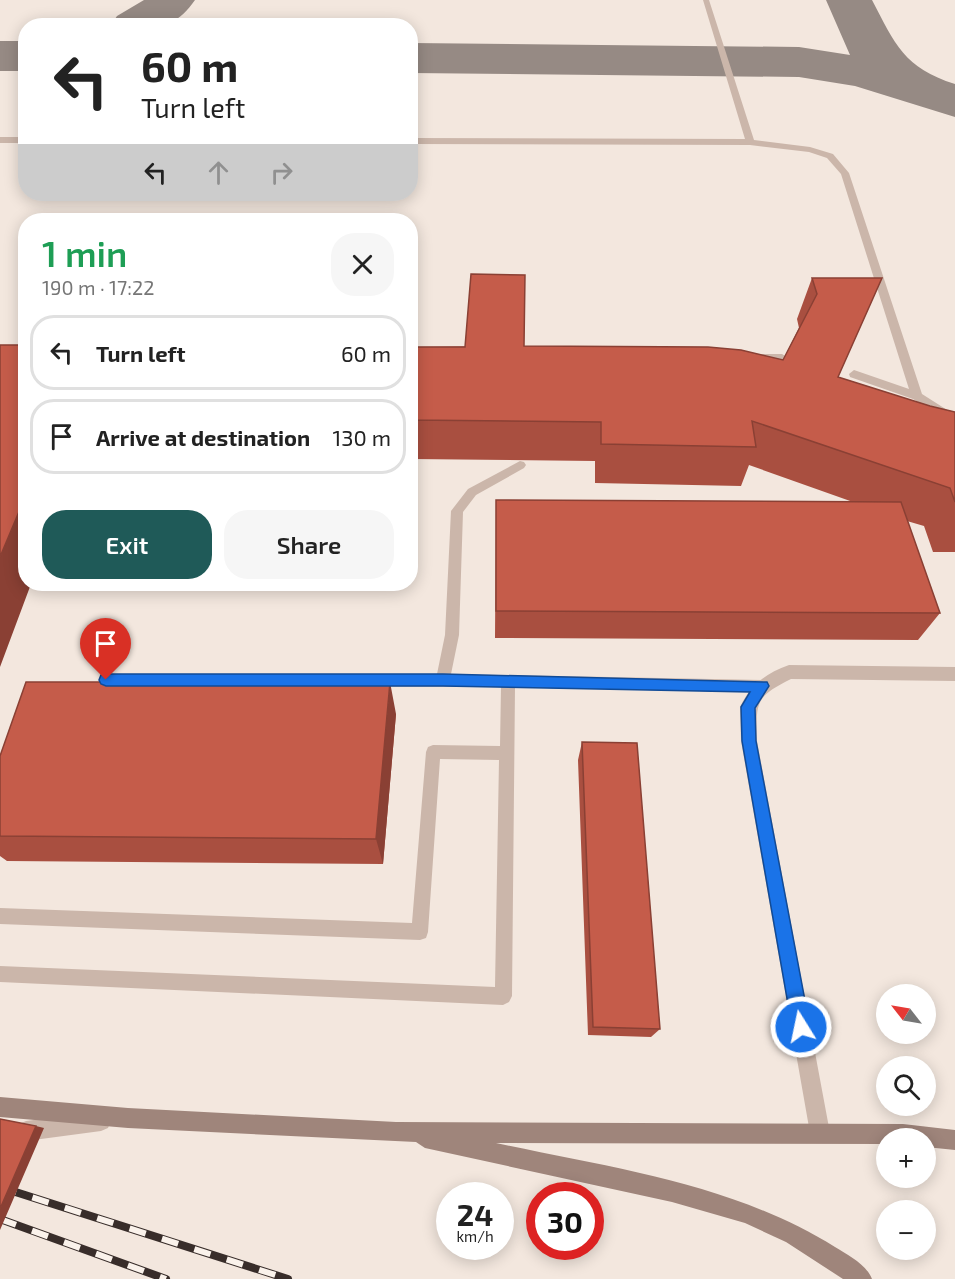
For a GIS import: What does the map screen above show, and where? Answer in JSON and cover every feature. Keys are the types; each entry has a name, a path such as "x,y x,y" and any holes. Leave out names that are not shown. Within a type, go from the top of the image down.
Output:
{"street":[{"path":"820,1133 749,741 748,707 762,686 789,672 955,674"},
{"path":"0,1107 128,1118 396,1131 903,1134 955,1140"},
{"path":"26,1131 128,1118"},
{"path":"396,1131 672,1191 747,1213 794,1234 839,1262 861,1279"}],"lane":[{"path":"706,0 750,142"},
{"path":"0,140 18,140"},
{"path":"418,141 750,142 810,150 830,156 845,173 917,396"},
{"path":"747,357 782,357"},
{"path":"854,374 917,396 955,420"},
{"path":"443,680 452,635 457,511 472,492 520,465"},
{"path":"106,680 443,680 762,686"},
{"path":"0,974 503,996 508,681"},
{"path":"0,916 420,932 433,752 507,753"}],"building":[{"path":"471,274 525,275 524,346 708,347 741,350 783,360 817,294 812,278 882,278 838,377 955,412 955,502 950,488 752,421 756,447 601,444 601,422 418,420 418,347 465,347"},
{"path":"0,345 18,345 18,514 0,557"},
{"path":"496,500 901,502 940,613 496,611"},
{"path":"26,682 390,682 376,839 0,836 0,756"},
{"path":"582,742 637,743 660,1029 593,1027"},
{"path":"0,1119 36,1126 0,1209"}],"taxiway":[{"path":"148,18 172,0"},
{"path":"849,0 877,57 900,78 923,91"},
{"path":"0,56 18,56"},
{"path":"418,58 799,62 863,72 923,91"},
{"path":"923,91 955,101"}],"railway":[{"path":"0,1187 288,1279"},
{"path":"0,1219 166,1279"}],"route":[{"path":"106,680 443,680 762,686 748,707 749,741 801,1027"}]}
